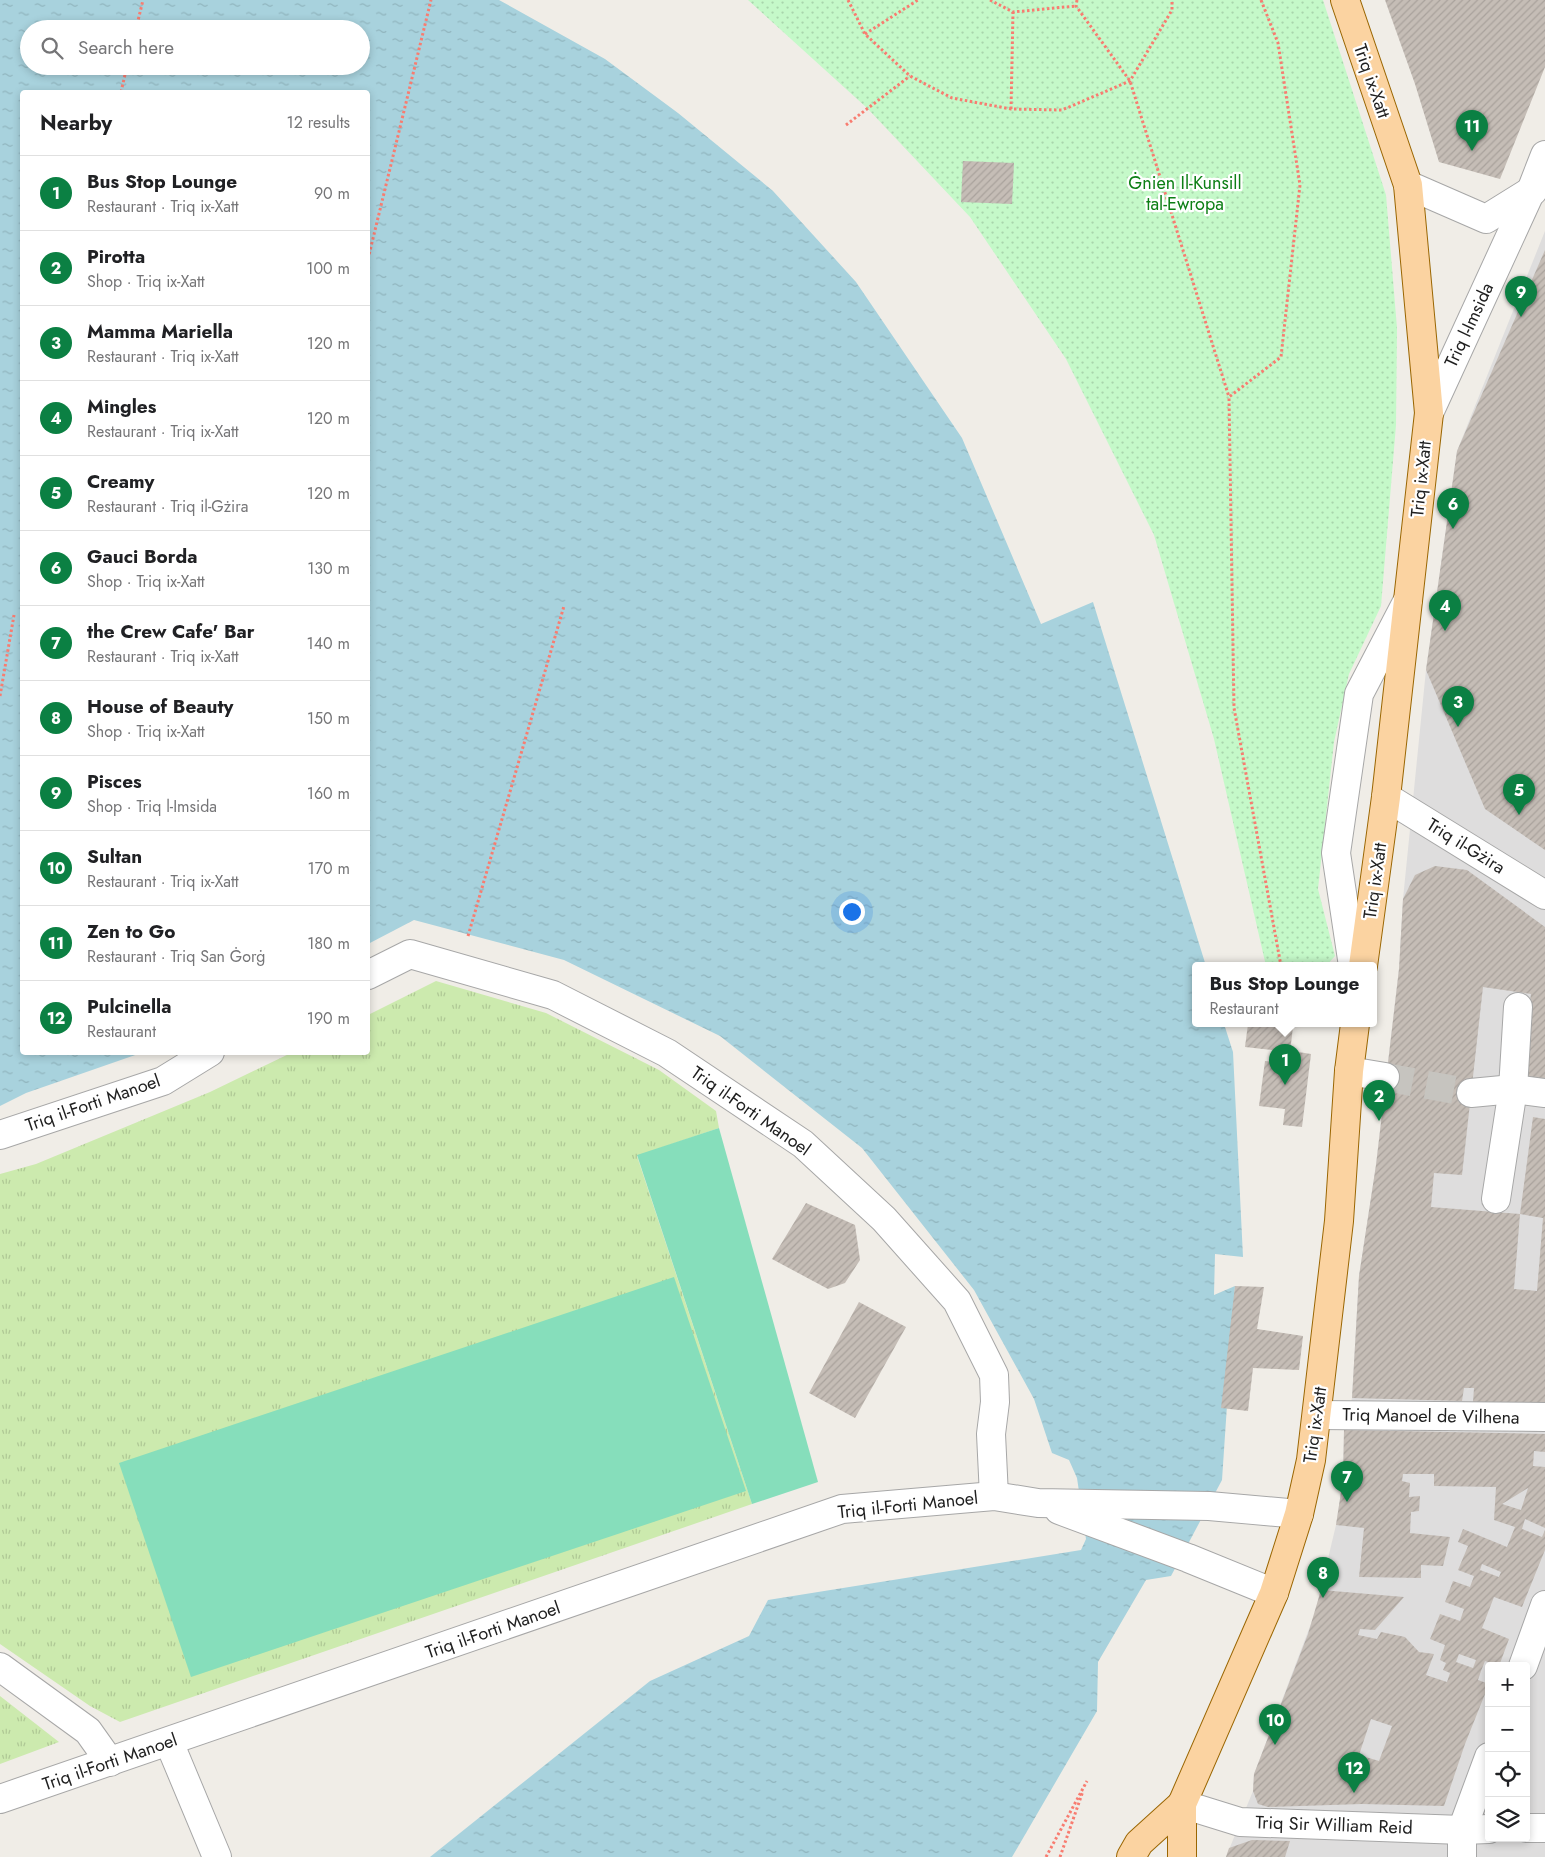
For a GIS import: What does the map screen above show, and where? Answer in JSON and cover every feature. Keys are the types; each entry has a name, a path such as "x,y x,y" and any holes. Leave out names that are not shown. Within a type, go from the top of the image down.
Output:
{"main road":[{"name":"Triq ix-Xatt","path":"1345,0 1408,185 1429,413 1386,798 1364,962"},
{"name":"Triq ix-Xatt","path":"1182,1857 1182,1804 1274,1593 1299,1514 1311,1460 1339,1221 1349,1071 1355,1027"},
{"name":"Triq ix-Xatt","path":"1131,1857 1139,1843 1182,1804"}],"street":[{"name":"Triq l-Imsida","path":"1429,413 1538,192 1545,155"},
{"path":"1408,185 1486,219 1538,192"},
{"path":"1352,962 1336,853 1358,703 1360,694 1408,600"},
{"name":"Triq il-Gżira","path":"1386,798 1545,895"},
{"name":"Triq il-Forti Manoel","path":"370,974 410,954 553,995 666,1053 803,1144 884,1219 957,1301 994,1375 996,1402 991,1434 994,1496"},
{"path":"1496,1199 1513,1089 1518,1007"},
{"name":"Triq il-Forti Manoel","path":"0,1134 163,1081 205,1055"},
{"path":"1349,1071 1385,1078"},
{"path":"1471,1093 1513,1089 1545,1093"},
{"name":"Triq Manoel de Vilhena","path":"1317,1414 1545,1417"},
{"name":"Triq il-Forti Manoel","path":"0,1799 842,1509 994,1496 1038,1503 1208,1506 1299,1514"},
{"name":"Triq il-Forti Manoel","path":"1038,1503 1188,1558 1274,1593"},
{"path":"1524,1662 1545,1605"},
{"path":"0,1667 88,1731 110,1762"},
{"path":"169,1742 218,1857"},
{"path":"1462,1857 1462,1830 1485,1768"},
{"name":"Triq Sir William Reid","path":"1182,1804 1240,1822 1462,1830 1485,1829"},
{"path":"1530,1828 1545,1828"}],"path":[{"path":"138,20 143,0"},
{"path":"370,251 431,0"},
{"path":"848,0 865,34 910,76 952,98 1011,109 1062,110 1130,81 1172,10 1172,0"},
{"path":"865,34 918,0"},
{"path":"990,0 1013,12 1076,6"},
{"path":"1076,6 1078,0"},
{"path":"1229,397 1281,357 1300,185 1278,43 1261,0"},
{"path":"1076,6 1130,81 1229,397 1234,708 1280,962"},
{"path":"1011,109 1013,12"},
{"path":"121,90 125,75"},
{"path":"846,125 910,76"},
{"path":"467,937 564,606"},
{"path":"0,696 14,615"},
{"path":"1046,1857 1087,1780 1060,1857"}],"shaded area":[{"path":"1545,231 1545,1857 1226,1857 1253,1791 1254,1774 1315,1613 1336,1525 1343,1479 1344,1430 1352,1398 1359,1276 1376,1165 1399,969 1403,899 1426,670 1457,451"}],"green space":[{"name":"Ġnien Il-Kunsill tal-Ewropa","path":"748,0 1323,0 1386,195 1397,328 1396,425 1381,606 1349,674 1334,742 1318,889 1335,956 1330,962 1265,962 1214,739 1154,535 1066,359 970,217 867,108"},
{"path":"436,981 546,1013 659,1070 716,1111 719,1128 637,1156 752,1504 120,1722 90,1706 0,1644 0,1174 36,1164 210,1092 287,1055 370,1055 370,1014"},
{"path":"719,1128 818,1482 752,1504 637,1155"},
{"path":"674,1277 746,1491 191,1677 119,1463"},
{"path":"0,1696 59,1742 0,1764"}],"water":[{"path":"0,0 499,0 605,59 678,113 773,191 856,282 962,438 1041,624 1093,602 1205,962 1192,962 1192,1027 1225,1027 1233,1052 1243,1257 1215,1254 1214,1295 1235,1286 1222,1480 1171,1576 1146,1580 1098,1662 1097,1711 1012,1857 430,1857 650,1681 749,1636 768,1600 1081,1550 1086,1539 1077,1478 1069,1460 1052,1453 1034,1399 974,1290 862,1148 720,1036 564,960 414,920 370,943 370,90 20,90 20,1055 135,1055 26,1093 0,1106"}],"building":[{"path":"1385,0 1545,0 1545,67 1500,179 1439,162 1415,84"},
{"path":"963,161 1014,163 1012,204 961,202"},
{"path":"1545,250 1545,850 1485,809 1426,670 1457,451"},
{"path":"1435,866 1467,870 1545,927 1545,1080 1518,1077 1531,994 1483,987 1462,1175 1434,1173 1431,1207 1520,1214 1533,1117 1545,1119 1545,1403 1473,1402 1474,1388 1464,1388 1462,1401 1352,1398 1359,1276 1376,1165 1399,969 1403,899 1415,875","holes":["1520,1214 1543,1218 1537,1291 1514,1289"]},
{"path":"1248,1027 1293,1027 1290,1052 1245,1047"},
{"path":"1292,1051 1311,1054 1302,1127 1283,1125 1285,1109 1259,1106 1265,1061 1290,1064"},
{"path":"806,1203 855,1225 860,1260 845,1283 828,1289 772,1259"},
{"path":"1235,1286 1264,1287 1257,1329 1303,1336 1299,1370 1253,1368 1248,1411 1221,1408"},
{"path":"859,1302 906,1327 855,1418 809,1393"},
{"path":"1344,1430 1545,1434 1545,1452 1534,1451 1533,1466 1545,1467 1545,1528 1525,1519 1522,1529 1542,1537 1545,1530 1545,1550 1522,1607 1494,1597 1482,1628 1509,1639 1500,1662 1485,1661 1481,1671 1478,1680 1485,1683 1485,1694 1465,1744 1444,1806 1362,1804 1268,1807 1258,1804 1253,1791 1254,1774 1308,1634 1321,1590 1404,1597 1375,1630 1360,1629 1358,1635 1377,1639 1381,1632 1405,1637 1419,1652 1434,1654 1426,1675 1447,1682 1450,1673 1443,1670 1446,1663 1440,1660 1445,1645 1430,1639 1440,1614 1460,1621 1464,1609 1445,1602 1453,1581 1470,1587 1474,1576 1458,1570 1468,1546 1458,1542 1463,1529 1507,1547 1515,1527 1494,1520 1496,1487 1434,1486 1434,1474 1403,1474 1402,1481 1410,1483 1409,1497 1420,1496 1419,1511 1411,1512 1410,1533 1450,1537 1443,1566 1421,1565 1421,1578 1359,1577 1364,1528 1336,1525 1343,1479","holes":["1528,1488 1521,1510 1502,1504","1482,1564 1501,1572 1499,1577 1480,1570","1459,1654 1476,1660 1473,1668 1456,1662","1371,1719 1392,1726 1379,1761 1359,1755"]},
{"path":"1252,1840 1290,1841 1285,1857 1226,1857 1229,1848"}],"tunnel":[{"path":"1385,1077 1471,1093"}],"place":[{"name":"Zen to Go","path":"1472,151"},
{"name":"Pisces","path":"1521,317"},
{"name":"Gauci Borda","path":"1453,529"},
{"name":"Mingles","path":"1445,631"},
{"name":"Mamma Mariella","path":"1458,727"},
{"name":"Creamy","path":"1519,815"},
{"name":"Bus Stop Lounge","path":"1285,1085"},
{"name":"Pirotta","path":"1379,1121"},
{"name":"the Crew Cafe' Bar","path":"1347,1502"},
{"name":"House of Beauty","path":"1323,1598"},
{"name":"Sultan","path":"1275,1745"},
{"name":"Pulcinella","path":"1354,1793"}]}
